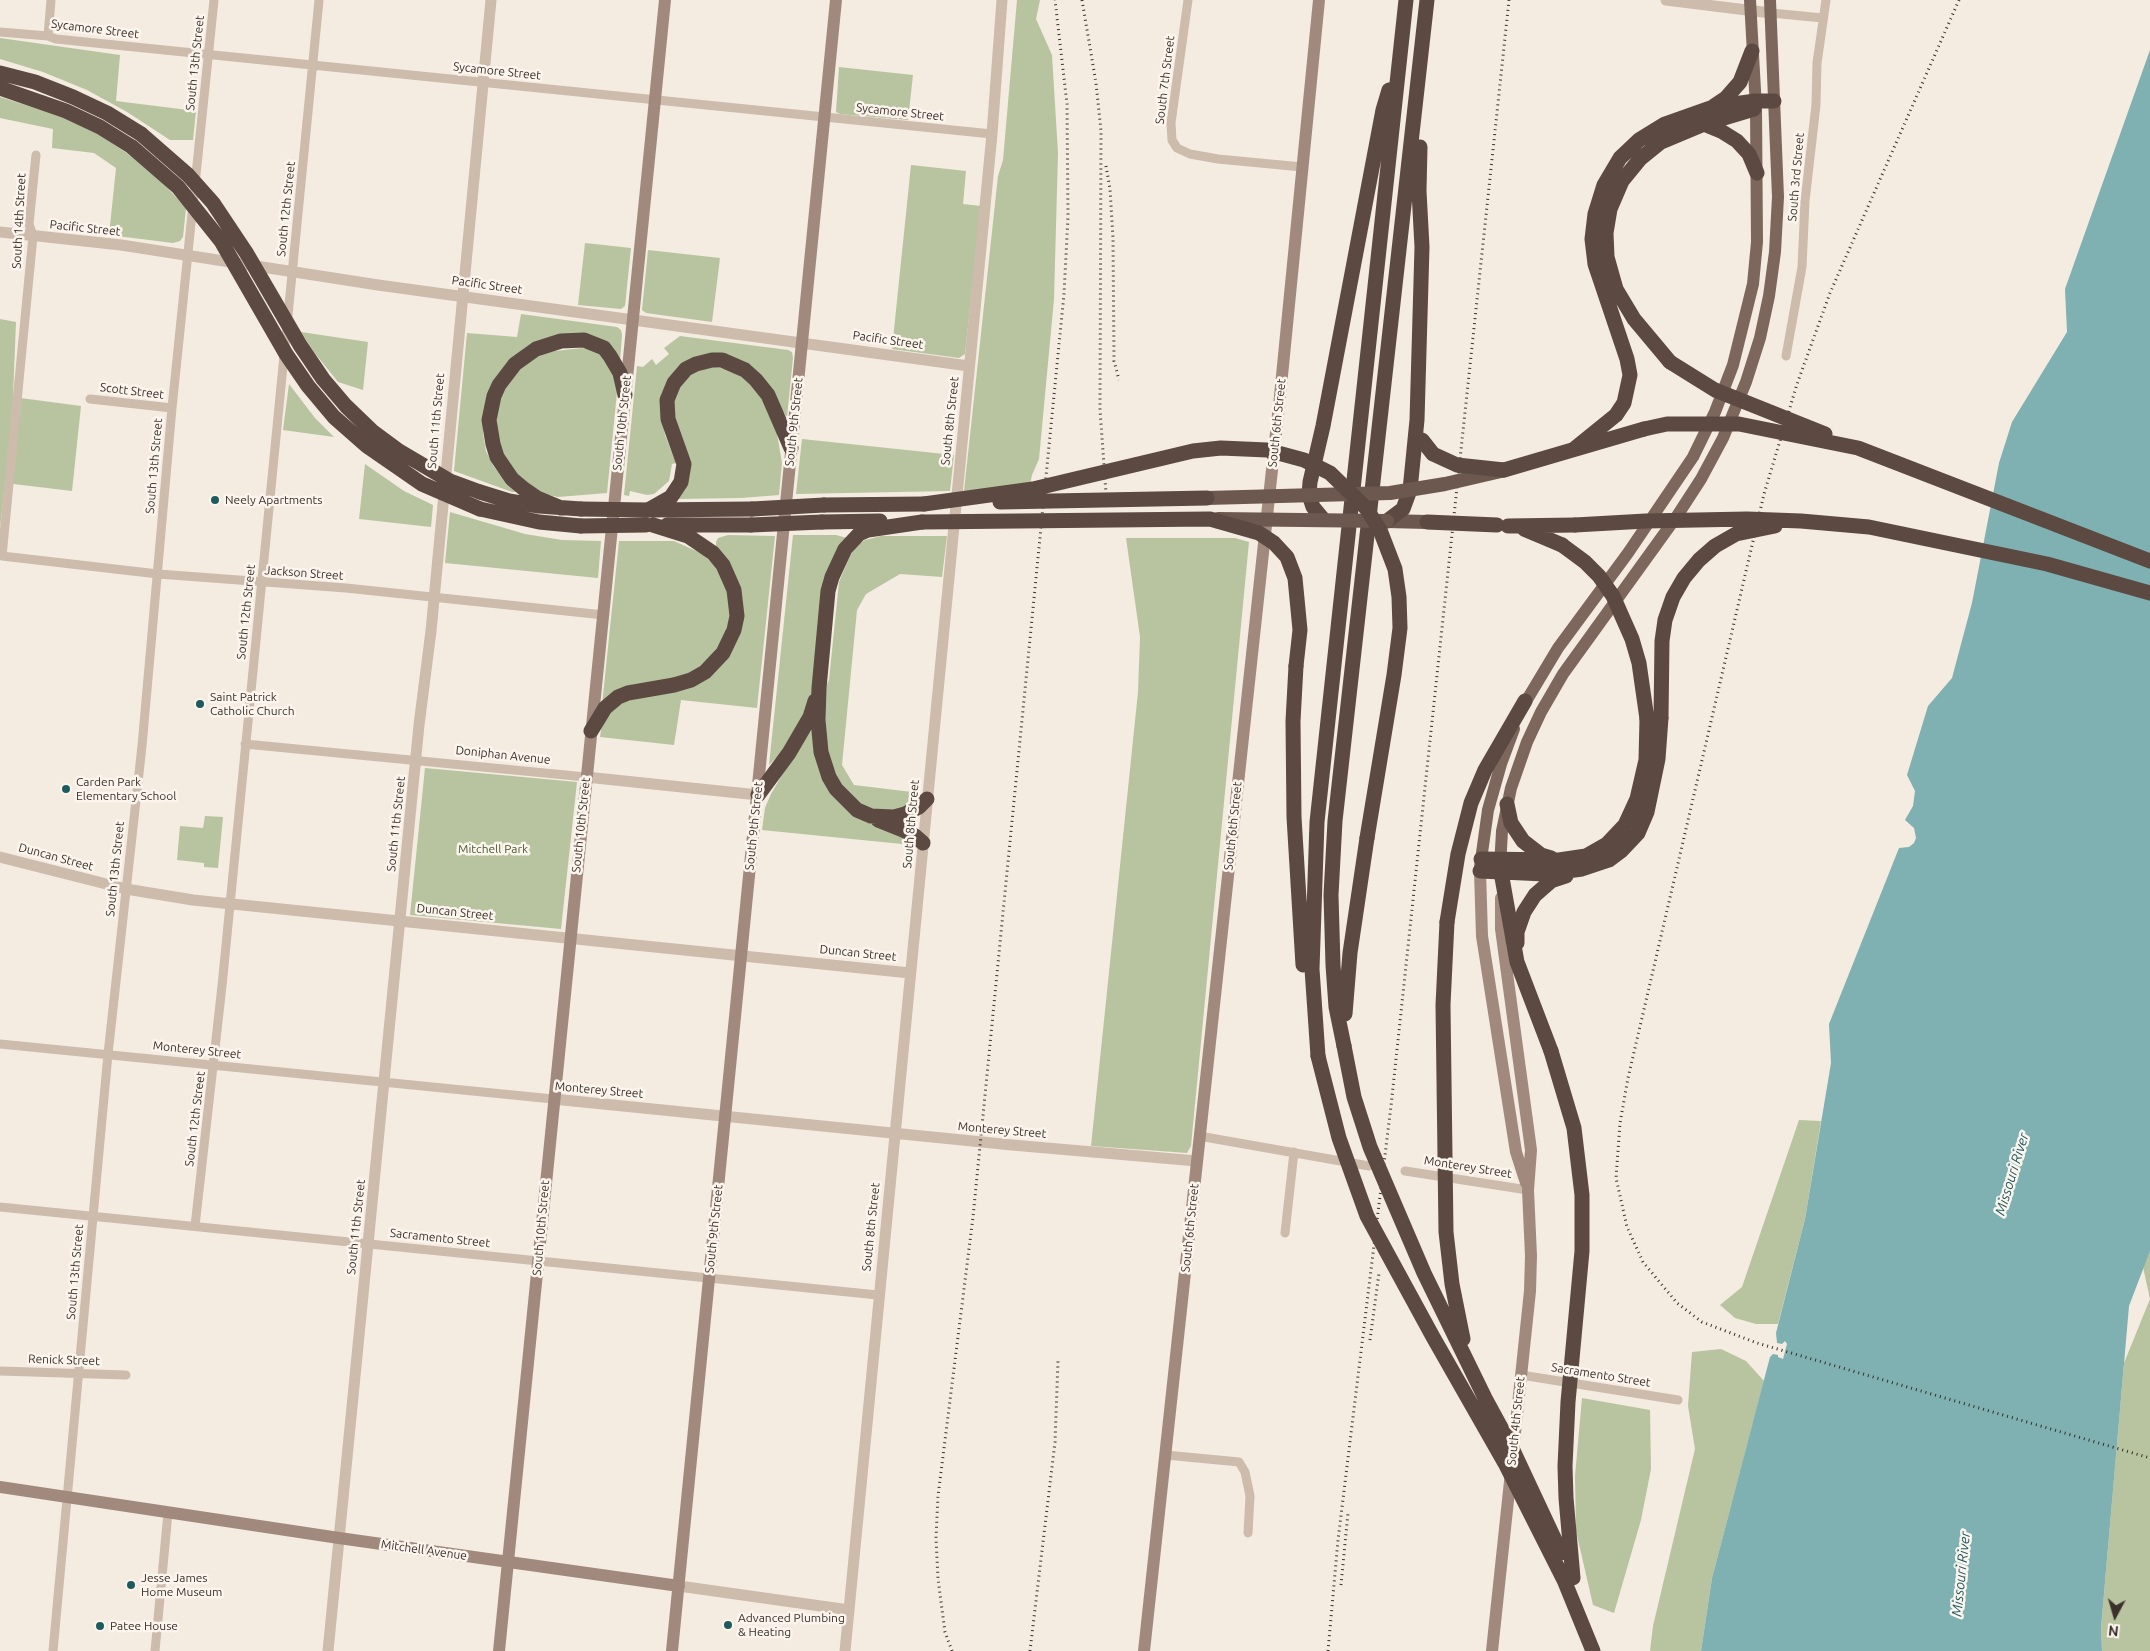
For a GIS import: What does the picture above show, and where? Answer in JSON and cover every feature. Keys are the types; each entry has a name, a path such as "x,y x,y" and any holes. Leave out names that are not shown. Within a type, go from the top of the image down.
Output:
{"highway":[{"path":"1318,1056 1312,969 1317,822 1406,4"},
{"path":"1427,4 1335,821 1331,895 1336,1007 1354,1097 1370,1147 1424,1272 1485,1398 1510,1444 1573,1578 1594,1651"},
{"path":"1574,449 1616,415 1624,404 1630,375 1627,359 1595,264 1592,239 1595,214 1604,185 1620,158 1639,140 1665,124 1713,107 1726,98 1740,82 1752,52"},
{"path":"1323,520 1313,506 1309,495 1382,110 1399,58"},
{"path":"0,73 35,82 73,97 107,113 141,134 188,175 213,203 239,240 300,345 323,379 346,406 372,431 450,481 509,501 561,508 648,510 1390,493 1445,484 1504,470 1667,424 1739,424 1858,448"},
{"path":"1387,521 1403,509 1410,490 1418,441 1422,247 1419,191 1419,78"},
{"path":"0,88 66,111 100,127 132,147 178,187 222,241 286,354 308,386 334,417 367,446 422,484 480,509 539,522 581,526 1210,519 1387,521 1503,525 1575,525 1646,521 1747,519 1801,521 1868,527 1965,547 2047,564 2150,593"},
{"path":"1713,107 1774,102"},
{"path":"1755,105 1661,142 1640,159 1622,181 1610,209 1606,233 1607,257 1616,289 1634,319 1670,362 1715,390 1858,448 2150,561"},
{"path":"1704,124 1721,131 1737,141 1748,154 1757,174"},
{"path":"561,508 537,498 512,480 497,457 489,420 494,396 499,384 515,364 536,349 561,341 584,340 604,348 610,356 620,373 625,395"},
{"path":"648,510 671,497 682,482 684,464 668,419 667,400 674,383 686,369 696,364 712,360 722,360 745,370 768,395 791,448"},
{"path":"1418,441 1433,454 1457,465 1504,470"},
{"path":"924,504 1033,489 1193,451 1221,448 1266,450 1304,460 1330,473 1366,508 1380,530 1395,569 1399,597 1400,628 1349,962 1344,1046"},
{"path":"1210,519 1258,533 1274,543 1287,557 1295,578 1300,630 1293,720 1296,855 1304,973 1312,1034 1339,1138 1367,1216 1433,1337 1481,1419 1564,1580 1594,1651"},
{"path":"1516,962 1517,932 1524,912 1535,895 1552,881 1609,860 1621,851 1638,833 1647,812 1653,787 1654,718 1665,620 1673,597 1684,578 1714,546 1736,534 1801,521"},
{"path":"922,522 868,530 858,534 845,549 832,577 828,591 819,688 819,738 829,777 846,801 857,810 909,833 923,843"},
{"path":"591,730 605,708 618,697 628,693 674,685 705,672 723,653 734,630 737,616 734,590 723,565 713,553 688,536 650,525"},
{"path":"1500,866 1586,856 1607,844 1625,825 1637,799 1654,718 1632,640 1613,596 1600,576 1562,544 1534,532 1503,525"},
{"path":"758,795 799,737 810,716 819,688"},
{"path":"1481,1419 1454,1292 1446,1232 1443,1005 1447,922 1458,854 1472,803 1485,770 1525,701"},
{"path":"870,816 894,817 905,814 919,807 927,799"},
{"path":"1507,804 1511,822 1523,841 1541,855 1560,860"},
{"path":"1480,865 1500,866 1545,874 1582,869"},
{"path":"1500,866 1516,962 1551,1051 1574,1128 1582,1195 1582,1251 1568,1402 1565,1466 1573,1578"}],"main road":[{"name":"South 10th Street","path":"499,1651 664,0"},
{"name":"South 9th Street","path":"672,1651 836,0"},
{"name":"South 6th Street","path":"1144,1651 1280,396 1319,0"},
{"path":"1528,1190 1516,1152 1482,936 1480,865 1488,810 1498,773 1525,701 1558,648 1668,496 1693,457 1715,412 1733,365 1753,284 1757,242 1755,105 1750,5"},
{"path":"1528,1190 1531,1150 1501,930 1500,866 1507,804 1527,742 1541,712 1563,674 1701,480 1723,438 1746,382 1760,338 1769,296 1775,252 1778,197 1771,6"},
{"name":"South 4th Street","path":"1492,1651 1530,1291 1531,1256 1528,1190"},
{"name":"Mitchell Avenue","path":"0,1487 339,1538 679,1586"}],"street":[{"path":"48,36 51,0"},
{"name":"South 13th Street","path":"53,1651 108,1054 158,574 172,408 214,0"},
{"name":"South 12th Street","path":"195,1226 214,1066 318,0"},
{"name":"South 11th Street","path":"328,1651 416,760 434,596 491,0"},
{"name":"South 8th Street","path":"844,1651 970,366 992,134 1002,0"},
{"name":"South 7th Street","path":"1188,0 1170,123 1172,140 1177,148 1190,154 1218,159 1302,167"},
{"path":"1666,0 1771,6 1823,18"},
{"name":"South 3rd Street","path":"1786,356 1802,267 1805,202 1816,105 1816,63 1826,0"},
{"name":"Sycamore Street","path":"0,32 208,55 992,134"},
{"name":"South 14th Street","path":"2,556 33,236 29,224 36,155"},
{"name":"Pacific Street","path":"0,232 121,245 462,296 633,318 970,366"},
{"name":"Scott Street","path":"90,399 172,408"},
{"name":"Jackson Street","path":"2,556 158,574 434,596 604,615"},
{"name":"Doniphan Avenue","path":"245,744 758,795"},
{"name":"Duncan Street","path":"0,857 126,889 193,900 741,954 910,973"},
{"name":"Monterey Street","path":"0,1044 1196,1161"},
{"path":"1199,1136 1368,1166"},
{"path":"1285,1233 1294,1152"},
{"name":"Monterey Street","path":"1404,1171 1528,1190"},
{"name":"Sacramento Street","path":"0,1207 878,1295"},
{"name":"Renick Street","path":"0,1370 126,1375"},
{"name":"Sacramento Street","path":"1521,1375 1678,1400"},
{"path":"1166,1455 1239,1462 1245,1472 1250,1496 1248,1533"},
{"path":"155,1651 168,1513"},
{"name":"Mitchell Avenue","path":"679,1586 849,1610"}],"green space":[{"path":"1017,0 1040,0 1036,19 1052,55 1058,153 1054,299 1039,459 1032,475 1029,489 964,491 998,176 1003,160"},
{"path":"0,38 120,55 116,101 196,111 193,140 170,140 127,112 87,90 43,72 0,59"},
{"path":"839,67 913,75 908,120 840,114 836,112"},
{"path":"0,97 64,117 100,135 134,158 160,180 186,208 183,237 180,241 173,243 109,235 116,168 94,153 52,148 53,129 0,118"},
{"path":"911,165 966,171 963,204 981,206 965,354 959,358 892,349"},
{"path":"585,243 631,248 625,306 621,309 578,305"},
{"path":"648,250 720,258 712,322 646,313 642,310"},
{"path":"521,314 617,327 621,330 622,335 620,361 609,347 527,347 485,409 483,433 486,451 494,467 516,492 512,492 454,471 467,333 517,337"},
{"path":"0,319 16,322 13,397 81,406 72,491 5,483 0,528"},
{"path":"301,332 368,342 363,390 338,382"},
{"path":"680,336 792,352 787,417 742,362 691,361 661,414 665,435 676,463 672,464 669,481 654,494 647,495 630,491 629,496 624,495 637,366 643,367 652,359 656,365 669,354 664,348"},
{"path":"582,348 597,351 613,368 617,392 607,493 558,497 544,494 515,476 496,443 496,409 501,395 519,370 531,359 546,352"},
{"path":"710,366 731,370 754,384 775,422 782,463 779,495 741,498 677,499 684,486 671,409 679,385 685,377"},
{"path":"289,384 315,418 334,437 283,430"},
{"path":"802,439 954,455 950,491 796,494"},
{"path":"365,464 404,491 433,505 431,527 359,519"},
{"path":"450,512 525,534 562,540 601,541 598,578 445,563"},
{"path":"728,535 775,536 757,708 681,700 674,745 600,737 602,723 618,703 696,685 741,619 716,550 718,538"},
{"path":"793,535 836,535 847,538 810,704 780,754 769,765"},
{"path":"881,536 947,536 942,577 900,574 866,594 857,610 842,765 854,785 912,792 915,796 912,802 902,810 867,809 840,787 827,756 824,691 829,680 839,582 851,554 857,545 865,540"},
{"path":"1126,538 1235,538 1249,542 1191,1146 1187,1153 1091,1146 1138,692 1140,637"},
{"path":"619,541 674,541 703,554 716,567 724,582 730,601 730,619 718,651 690,675 602,705"},
{"path":"815,718 815,751 866,821 907,839 912,845 762,830 765,808 771,794"},
{"name":"Mitchell Park","path":"425,768 577,782 561,929 410,915"},
{"path":"205,816 223,817 218,868 204,867 204,863 177,860 180,826 203,828"},
{"path":"1799,1120 1821,1121 1805,1219 1778,1324 1756,1324 1735,1318 1720,1305 1742,1287"},
{"path":"2150,1251 2150,1299 2143,1267"},
{"path":"2150,1299 2150,1651 2102,1651 2101,1628 2124,1363"},
{"path":"1721,1349 1746,1361 1764,1381 1712,1578 1701,1651 1650,1651 1653,1626 1695,1449 1688,1406 1692,1352"},
{"path":"1582,1398 1650,1410 1651,1469 1641,1520 1614,1613 1593,1605 1576,1531 1575,1476"}],"water":[{"name":"Missouri River","path":"2150,50 2150,1251 2129,1306 2101,1628 2102,1651 1701,1651 1712,1578 1770,1357 1773,1354 1783,1359 1787,1344 1785,1341 1782,1344 1777,1343 1776,1333 1805,1219 1831,1063 1829,1024 1899,848 1909,847 1916,838 1914,828 1905,820 1913,806 1915,791 1907,775 1928,706 1952,678 1972,603 1999,463 2012,422 2067,332 2065,289"}],"railway":[{"path":"952,1651 945,1632 938,1579 936,1538 938,1496 973,1217 1064,294 1068,217 1067,104 1055,0"},
{"path":"1082,0 1096,83 1101,131 1100,410 1106,493"},
{"path":"1328,1651 1338,1540 1391,1106 1509,0"},
{"path":"1959,0 1830,293 1797,384 1764,494 1628,1078 1620,1123 1616,1178 1627,1227 1643,1262 1677,1303 1702,1322 1757,1343 2150,1458"},
{"path":"1106,166 1110,189 1113,238 1114,361 1119,380"},
{"path":"1370,1340 1379,1273"},
{"path":"1030,1651 1055,1442 1058,1361"},
{"path":"1341,1585 1348,1513"}],"place":[{"name":"Neely Apartments","path":"215,500"},
{"name":"Saint Patrick Catholic Church","path":"200,704"},
{"name":"Carden Park Elementary School","path":"66,789"},
{"name":"Jesse James Home Museum","path":"131,1585"},
{"name":"Advanced Plumbing & Heating","path":"728,1625"},
{"name":"Patee House","path":"100,1626"}]}
